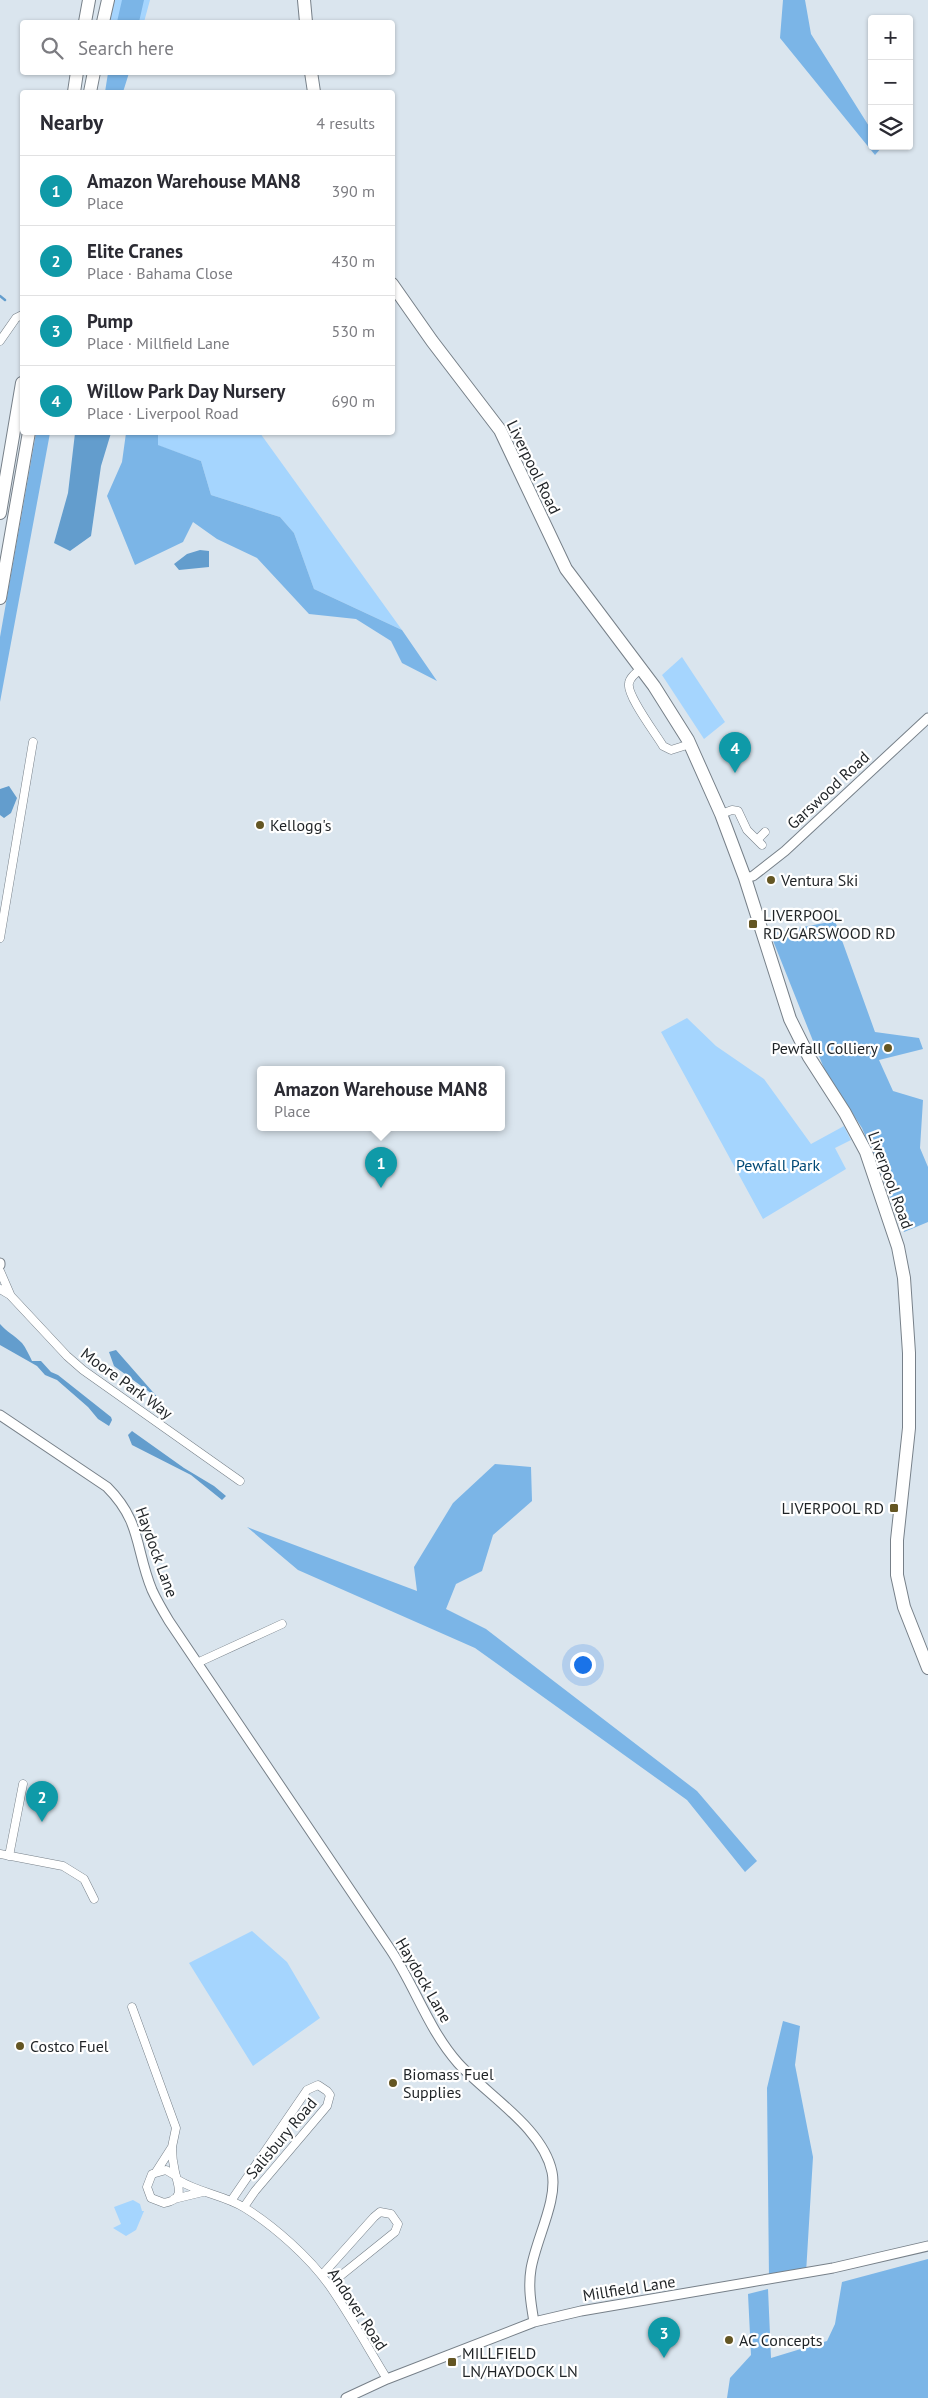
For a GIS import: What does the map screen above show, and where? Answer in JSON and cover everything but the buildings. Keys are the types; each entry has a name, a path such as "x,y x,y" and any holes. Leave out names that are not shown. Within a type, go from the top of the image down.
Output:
{"highway":[{"path":"85,20 89,0"},
{"path":"104,20 108,0"},
{"path":"304,0 306,20"},
{"path":"74,90 77,75"},
{"path":"90,90 93,75"},
{"path":"311,75 314,90"},
{"name":"Liverpool Road","path":"395,288 432,341 492,418 515,458 556,552 566,569 642,668 690,744 722,814 745,878 790,1020 809,1057 845,1113 866,1152 902,1263 908,1324 909,1418 907,1457 897,1540 896,1574 904,1607 928,1668"},
{"path":"0,513 20,395"},
{"path":"0,598 28,435"}],"street":[{"path":"0,341 16,318 20,316"},
{"path":"642,668 631,678 628,684 630,694 663,746 670,750 690,744"},
{"name":"Garswood Road","path":"745,878 753,876 785,851 928,718"},
{"path":"0,938 33,742"},
{"path":"722,814 736,810 747,830 760,842 764,832"},
{"name":"Moore Park Way","path":"0,1271 10,1295"},
{"name":"Moore Park Way","path":"0,1289 10,1295 67,1356 83,1370 240,1481"},
{"name":"Haydock Lane","path":"0,1415 107,1488 122,1502 132,1520 152,1590 169,1621 392,1952 430,2024 458,2062 529,2131 545,2151 552,2173 552,2197 531,2270 529,2290 534,2322"},
{"path":"197,1663 282,1624"},
{"path":"9,1856 24,1784"},
{"path":"0,1854 63,1866 84,1879 94,1899"},
{"path":"132,2007 175,2122 176,2134 172,2147 156,2172 147,2182 150,2197 159,2203 203,2192"},
{"name":"Salisbury Road","path":"231,2201 306,2090 318,2085 323,2087 330,2095 327,2106 255,2191 244,2207"},
{"path":"172,2147 180,2190 174,2199"},
{"path":"156,2172 166,2170 177,2178"},
{"name":"Andover Road","path":"177,2178 203,2192 244,2207 277,2231 322,2275 388,2379"},
{"path":"322,2275 374,2217 380,2212 391,2214 398,2224 395,2232 329,2285"},
{"name":"Millfield Lane","path":"346,2398 388,2379 534,2322 581,2311 833,2268 928,2246"}],"green space":[{"path":"114,0 150,0 145,20 110,20"},
{"path":"158,435 261,435 402,630 314,589 294,533 280,517 211,495 201,461 157,445"},
{"path":"682,657 725,722 704,739 662,675"},
{"name":"Pewfall Park","path":"687,1018 716,1046 764,1079 811,1144 844,1126 851,1140 835,1148 846,1169 763,1219 661,1032"},
{"path":"252,1931 287,1962 320,2018 253,2066 189,1963"},
{"path":"133,2200 140,2204 142,2211 144,2211 136,2230 126,2236 113,2228 121,2224 114,2207"}],"shaded area":[{"path":"122,0 144,0 139,20 117,20"},
{"path":"783,0 805,0 811,34 868,125 868,146 780,38"},
{"path":"108,75 128,75 124,90 105,90"},
{"path":"871,150 879,150 875,155"},
{"path":"36,435 50,435 0,702 0,637"},
{"path":"75,435 110,435 101,466 91,536 70,551 54,543 68,493"},
{"path":"126,435 158,435 158,445 201,461 211,495 280,517 294,533 314,589 402,630 437,681 402,663 391,641 356,619 309,614 257,558 217,539 193,522 183,542 135,565 107,496 122,462"},
{"path":"200,550 209,551 209,567 179,570 174,564 187,554"},
{"path":"9,786 17,798 11,813 4,818 0,815 0,789"},
{"path":"835,921 875,1032 919,1038 923,1049 879,1060 893,1091 923,1100 920,1148 928,1167 928,1222 904,1232 862,1128 825,1071 770,933"},
{"path":"0,1324 22,1343 32,1361 41,1361 51,1372 58,1375 111,1417 112,1420 109,1426 98,1419 88,1407 57,1380 45,1375 37,1366 0,1345"},
{"path":"116,1350 159,1399 114,1366 109,1352"},
{"path":"132,1431 226,1496 222,1500 191,1475 132,1445 128,1435"},
{"path":"495,1464 531,1467 532,1501 493,1535 482,1571 456,1584 446,1609 486,1629 697,1791 757,1861 745,1872 687,1800 475,1648 298,1570 247,1527 417,1591 414,1567 453,1503"},
{"path":"783,2021 800,2026 795,2065 813,2157 806,2273 769,2279 767,2088"},
{"path":"928,2259 928,2398 727,2398 730,2378 751,2355 748,2294 768,2289 771,2358 827,2341 835,2324 842,2282"}],"waterway":[{"path":"0,296 5,300"}],"place":[{"name":"Willow Park Day Nursery","path":"735,773"},
{"name":"Kellogg's","path":"260,825"},
{"name":"Ventura Ski","path":"771,880"},
{"name":"LIVERPOOL RD/GARSWOOD RD","path":"753,924"},
{"name":"Pewfall Colliery","path":"888,1048"},
{"name":"Amazon Warehouse MAN8","path":"381,1188"},
{"name":"LIVERPOOL RD","path":"894,1508"},
{"name":"Elite Cranes","path":"42,1822"},
{"name":"Costco Fuel","path":"20,2046"},
{"name":"Biomass Fuel Supplies","path":"393,2083"},
{"name":"AC Concepts","path":"729,2340"},
{"name":"Pump","path":"664,2358"},
{"name":"MILLFIELD LN/HAYDOCK LN","path":"452,2362"}]}
